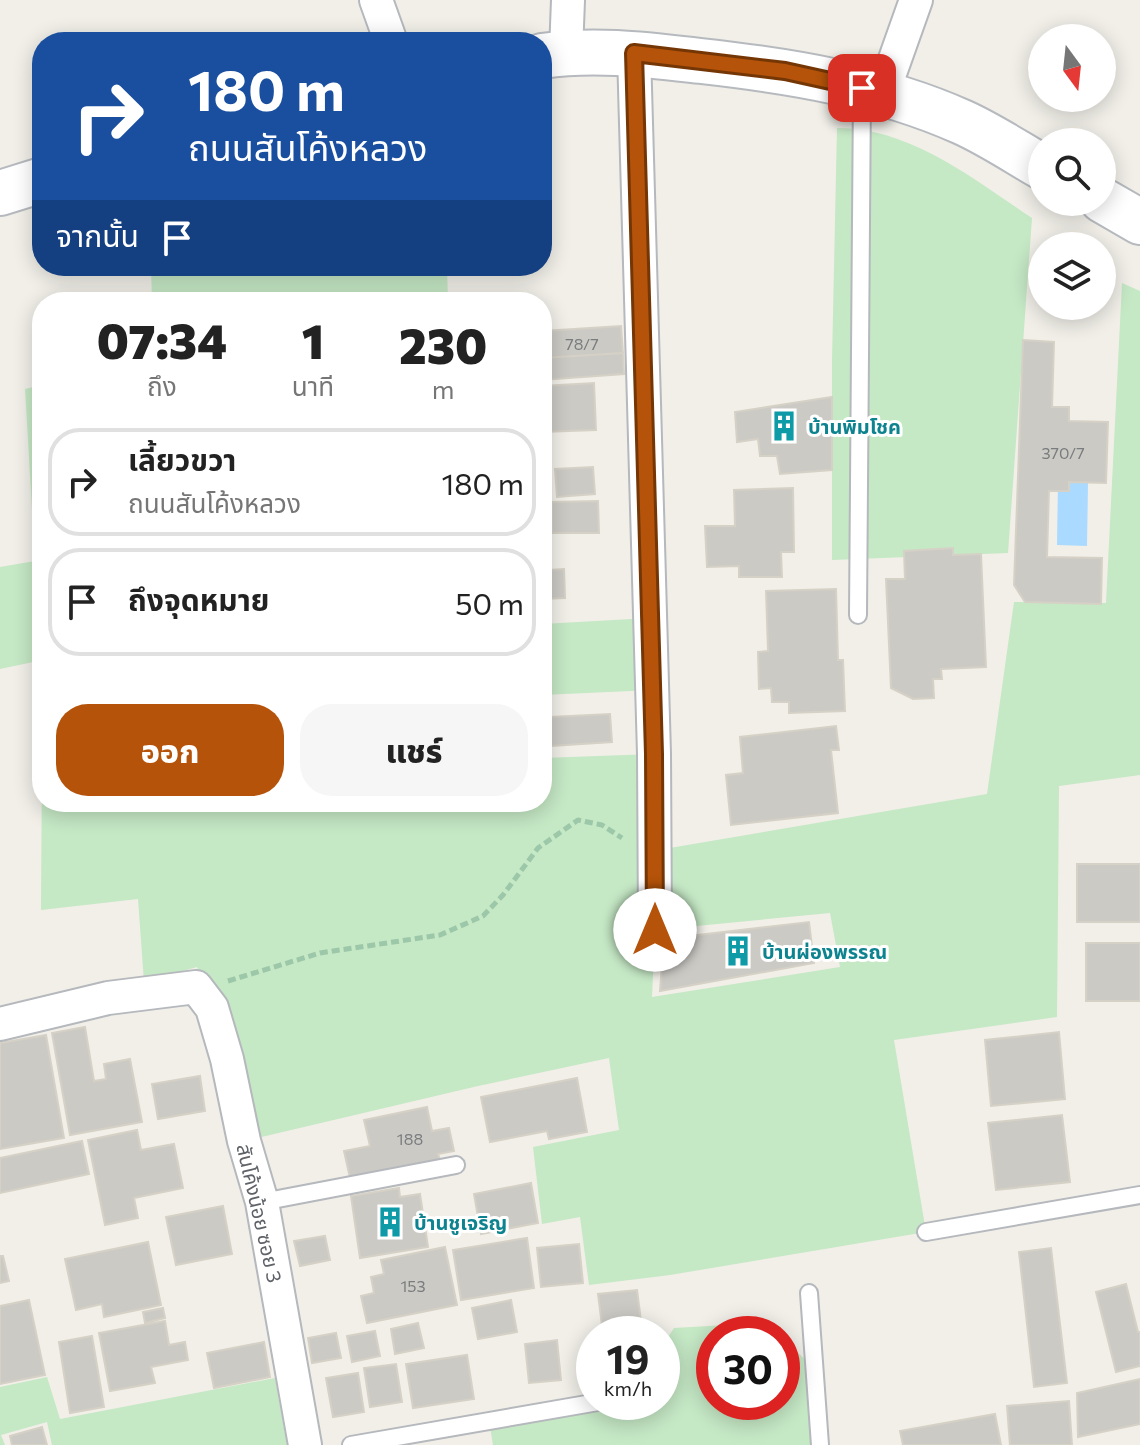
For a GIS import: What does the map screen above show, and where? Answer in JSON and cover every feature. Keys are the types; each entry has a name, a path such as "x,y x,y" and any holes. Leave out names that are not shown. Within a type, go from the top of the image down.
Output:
{"street":[{"path":"376,0 387,32"},
{"path":"568,0 554,54 634,53 785,71 873,90 963,122 1028,159"},
{"path":"873,90 916,0"},
{"path":"634,53 654,754 655,930"},
{"path":"0,193 32,183"},
{"path":"1116,208 1140,222"},
{"path":"0,1024 108,998 196,987"},
{"name":"สันโค้งน้อย ซอย 3","path":"196,987 212,1008 262,1202 305,1445"}],"lane":[{"path":"858,615 873,90"},
{"path":"262,1202 456,1165"},
{"path":"926,1232 1140,1195"},
{"path":"809,1293 820,1445"},
{"path":"351,1445 576,1406"}],"path":[{"path":"196,987 221,983 320,953 440,935 483,916 538,848 578,820 602,825 622,838"}],"green space":[{"path":"837,128 864,130 916,146 964,172 1032,218 1031,232 1028,232 1028,274 1008,553 832,560"},
{"path":"151,276 447,276 448,292 152,292"},
{"path":"1122,283 1140,291 1140,775 1059,786 1057,1017 894,1040 926,1232 670,1275 589,1285 580,1217 542,1224 533,1147 619,1130 609,1058 244,1141 215,1015 197,967 144,982 138,899 41,910 42,812 552,812 552,758 654,754 658,850 987,794 1014,602 1106,603","holes":["830,913 840,967 652,997 655,930"]},
{"path":"32,387 32,509 25,389"},
{"path":"32,562 32,662 0,669 0,567"},
{"path":"650,618 653,690 552,695 552,623"},
{"path":"696,1327 696,1420 800,1420 800,1355 814,1367 820,1445 493,1445 489,1421 576,1406 576,1420 680,1420 680,1328"},
{"path":"47,1377 60,1419 275,1378 287,1445 52,1445 47,1422 1,1435 5,1445 0,1445 0,1387"}],"water":[{"path":"1058,482 1088,483 1087,546 1057,545"}],"building":[{"path":"621,326 623,353 552,357 552,330"},
{"path":"1023,340 1054,342 1052,407 1069,407 1069,421 1108,422 1106,483 1069,482 1069,491 1049,491 1047,557 1102,558 1101,604 1025,602 1014,585"},
{"path":"623,353 624,374 552,379 552,357"},
{"path":"594,383 596,430 552,432 552,385"},
{"name":"บ้านพิมโชค","path":"832,397 832,470 780,474 777,456 760,456 758,439 737,442 735,412"},
{"path":"593,467 595,494 557,497 555,469"},
{"path":"793,488 794,552 781,552 782,577 739,577 739,566 707,567 705,526 735,526 734,490"},
{"path":"598,501 599,533 552,533 552,502"},
{"path":"953,548 953,555 981,554 986,667 941,669 942,679 933,679 934,698 913,699 891,688 886,579 905,579 904,551"},
{"path":"564,569 565,598 552,599 552,570"},
{"path":"836,589 838,660 843,660 845,711 789,713 789,702 772,702 771,688 759,689 758,652 768,651 766,591"},
{"path":"610,714 612,742 552,746 552,717"},
{"path":"836,726 839,750 831,750 838,813 731,825 726,775 743,773 740,737"},
{"path":"1077,864 1140,864 1140,922 1077,922"},
{"name":"บ้านผ่องพรรณ","path":"809,922 814,963 660,991 664,939"},
{"path":"1086,943 1140,943 1140,1001 1086,1001"},
{"path":"85,1027 94,1081 106,1079 104,1064 130,1059 142,1122 70,1135 52,1033"},
{"path":"1059,1032 1065,1099 991,1106 985,1040"},
{"path":"46,1035 64,1138 0,1149 0,1043"},
{"path":"200,1076 205,1111 158,1119 152,1084"},
{"path":"577,1078 587,1132 549,1139 547,1131 490,1142 481,1097"},
{"path":"427,1107 432,1131 449,1128 454,1151 438,1154 440,1160 350,1178 344,1151 370,1146 364,1120"},
{"path":"1062,1115 1070,1182 996,1190 988,1123"},
{"path":"137,1130 141,1150 174,1144 183,1188 134,1198 138,1218 105,1225 88,1140"},
{"path":"82,1141 89,1174 0,1193 0,1158"},
{"path":"531,1183 538,1223 481,1234 474,1194"},
{"name":"บ้านชูเจริญ","path":"399,1188 400,1197 420,1194 428,1247 360,1258 351,1196"},
{"path":"223,1206 232,1254 176,1265 166,1217"},
{"path":"325,1236 330,1260 300,1266 294,1241"},
{"path":"527,1238 534,1288 461,1300 453,1250"},
{"path":"148,1242 161,1305 104,1317 102,1304 76,1310 65,1259"},
{"path":"579,1244 583,1283 541,1287 537,1248"},
{"path":"445,1247 457,1305 367,1323 361,1296 374,1293 371,1277 384,1274 381,1260"},
{"path":"1051,1248 1067,1383 1034,1387 1019,1252"},
{"path":"0,1256 3,1256 9,1281 0,1283"},
{"path":"1126,1284 1140,1332 1140,1366 1116,1372 1096,1292"},
{"path":"637,1290 640,1316 601,1316 598,1294"},
{"path":"29,1300 45,1375 0,1384 0,1306"},
{"path":"511,1300 517,1332 478,1339 472,1308"},
{"path":"163,1308 165,1318 145,1323 143,1312"},
{"path":"165,1321 169,1345 185,1342 188,1360 151,1367 155,1383 110,1391 99,1333"},
{"path":"418,1323 424,1348 395,1354 391,1329"},
{"path":"375,1331 380,1356 352,1362 347,1336"},
{"path":"336,1333 341,1358 312,1363 308,1338"},
{"path":"92,1336 104,1407 70,1413 59,1342"},
{"path":"557,1340 561,1380 529,1383 525,1344"},
{"path":"264,1342 270,1377 214,1388 207,1353"},
{"path":"467,1355 474,1399 413,1408 406,1364"},
{"path":"396,1364 402,1402 370,1407 364,1368"},
{"path":"358,1373 364,1412 333,1417 326,1378"},
{"path":"1140,1379 1140,1424 1078,1437 1077,1393"},
{"path":"1069,1401 1072,1445 1010,1445 1007,1406"},
{"path":"995,1414 1001,1445 903,1445 900,1431"},
{"path":"42,1427 47,1445 12,1445 10,1436"}],"place":[{"name":"บ้านพิมโชค","path":"784,426"},
{"name":"บ้านผ่องพรรณ","path":"738,951"},
{"name":"บ้านชูเจริญ","path":"390,1222"}],"route":[{"path":"655,930 654,754 634,53 785,71 862,88"}]}
